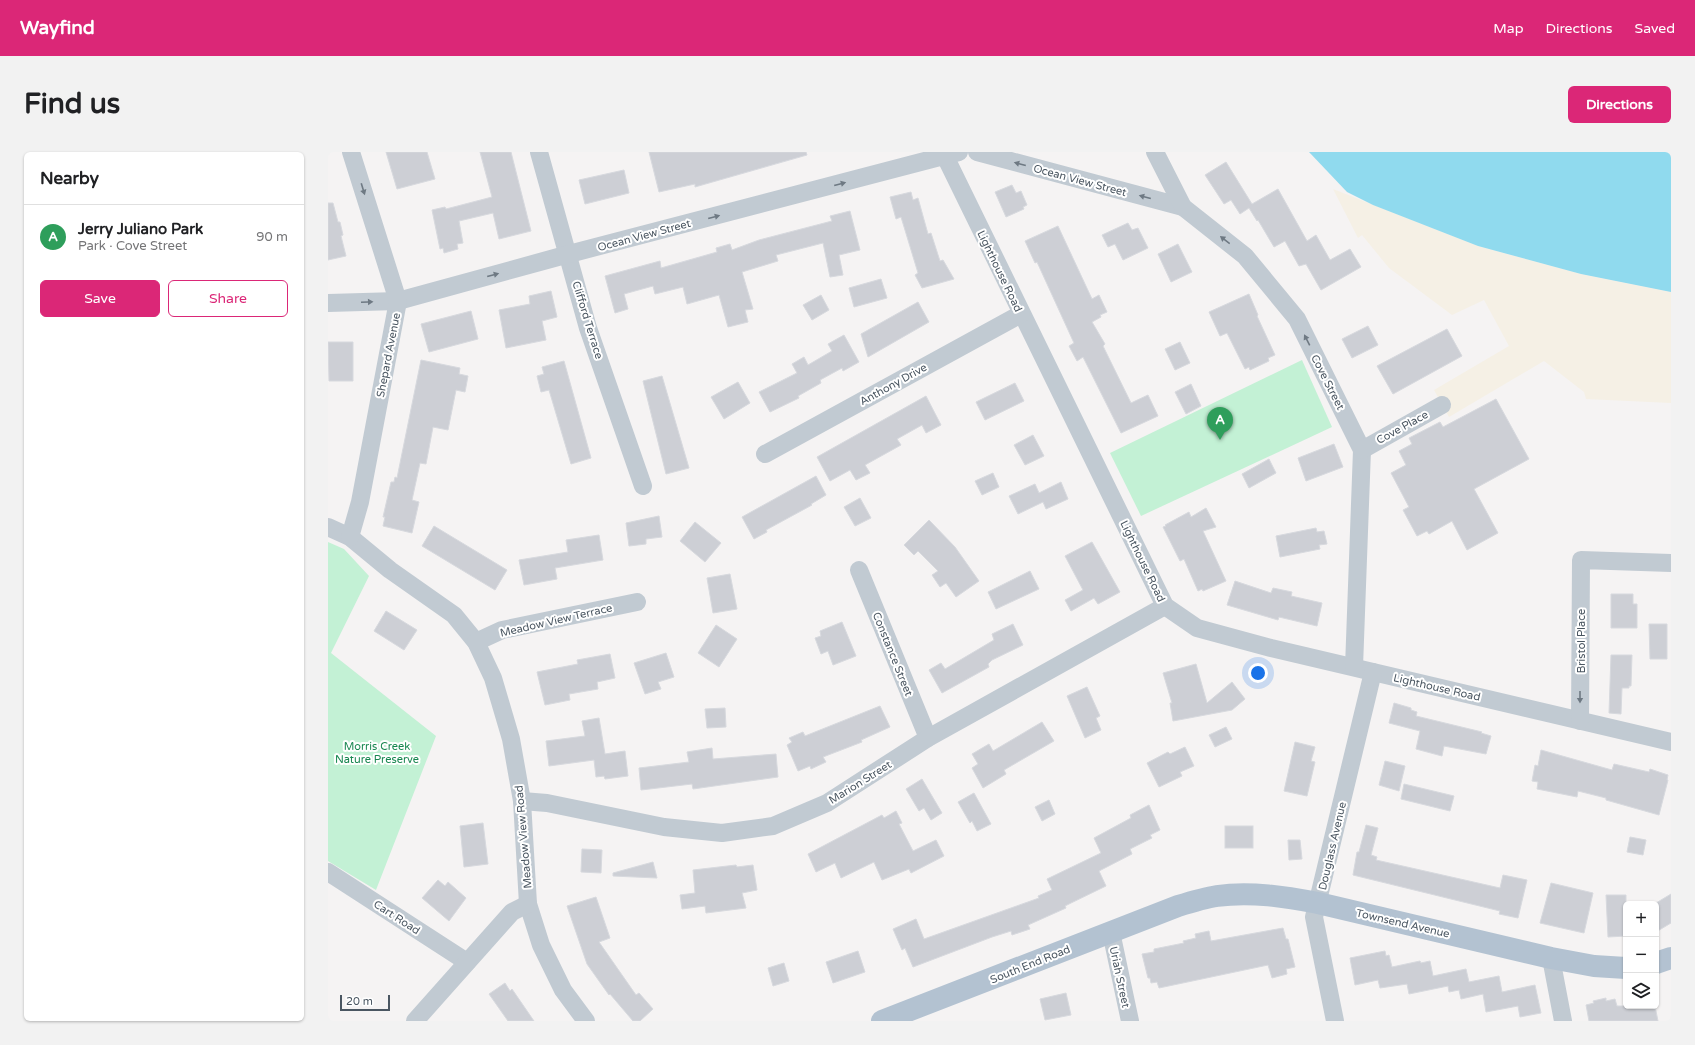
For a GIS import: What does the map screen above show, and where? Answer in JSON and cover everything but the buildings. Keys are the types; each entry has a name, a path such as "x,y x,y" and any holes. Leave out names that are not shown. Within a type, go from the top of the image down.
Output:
{"main road":[{"name":"Townsend Avenue","path":"1178,906 1218,896 1256,894 1318,903 1551,958 1594,966 1623,968"},
{"name":"South End Road","path":"882,1021 1178,906"},
{"path":"1659,962 1671,958"}],"street":[{"name":"Shepard Avenue","path":"350,537 360,502 398,302 351,152"},
{"name":"Clifford Terrace","path":"538,152 569,254 588,328 643,486"},
{"name":"Ocean View Street","path":"977,152 1183,207"},
{"name":"Cove Street","path":"1155,152 1183,207 1245,256 1297,319 1362,450 1354,667"},
{"name":"Ocean View Street","path":"328,303 398,302 569,254 949,154"},
{"name":"Lighthouse Road","path":"949,154 1021,314 1165,606 1197,628 1373,672 1671,742"},
{"name":"Anthony Drive","path":"765,454 1021,314"},
{"name":"Cove Place","path":"1362,450 1442,405"},
{"name":"Meadow View Road","path":"328,528 350,537 390,570 454,615 476,642 493,678 511,739 522,801 528,904 541,945 560,983 586,1021"},
{"name":"Bristol Place","path":"1580,721 1581,560 1671,563"},
{"name":"Constance Street","path":"859,570 928,738"},
{"name":"Meadow View Terrace","path":"476,642 502,630 637,602"},
{"name":"Marion Street","path":"522,801 547,803 664,827 715,833 773,826 827,803 928,738 1165,606"},
{"name":"Douglass Avenue","path":"1335,1021 1314,917 1373,672"},
{"name":"Cart Road","path":"328,872 467,962"},
{"path":"415,1021 512,912 528,904"},
{"name":"Uriah Street","path":"1111,932 1130,1021"},
{"path":"1551,958 1563,1021"}],"green space":[{"path":"1302,360 1332,427 1141,516 1110,453"},
{"name":"Morris Creek Nature Preserve","path":"328,542 344,549 369,576 331,653 436,736 376,890 328,861"}],"sand":[{"path":"1333,189 1478,246 1581,274 1671,292 1671,403 1586,399 1584,392 1544,361 1449,417 1434,390 1509,346 1484,300 1452,315 1389,268 1362,235 1358,238"}],"water":[{"path":"1309,152 1671,152 1671,292 1581,274 1478,246 1373,205 1347,192"}],"place":[{"name":"Jerry Juliano Park","path":"1220,440"}]}
